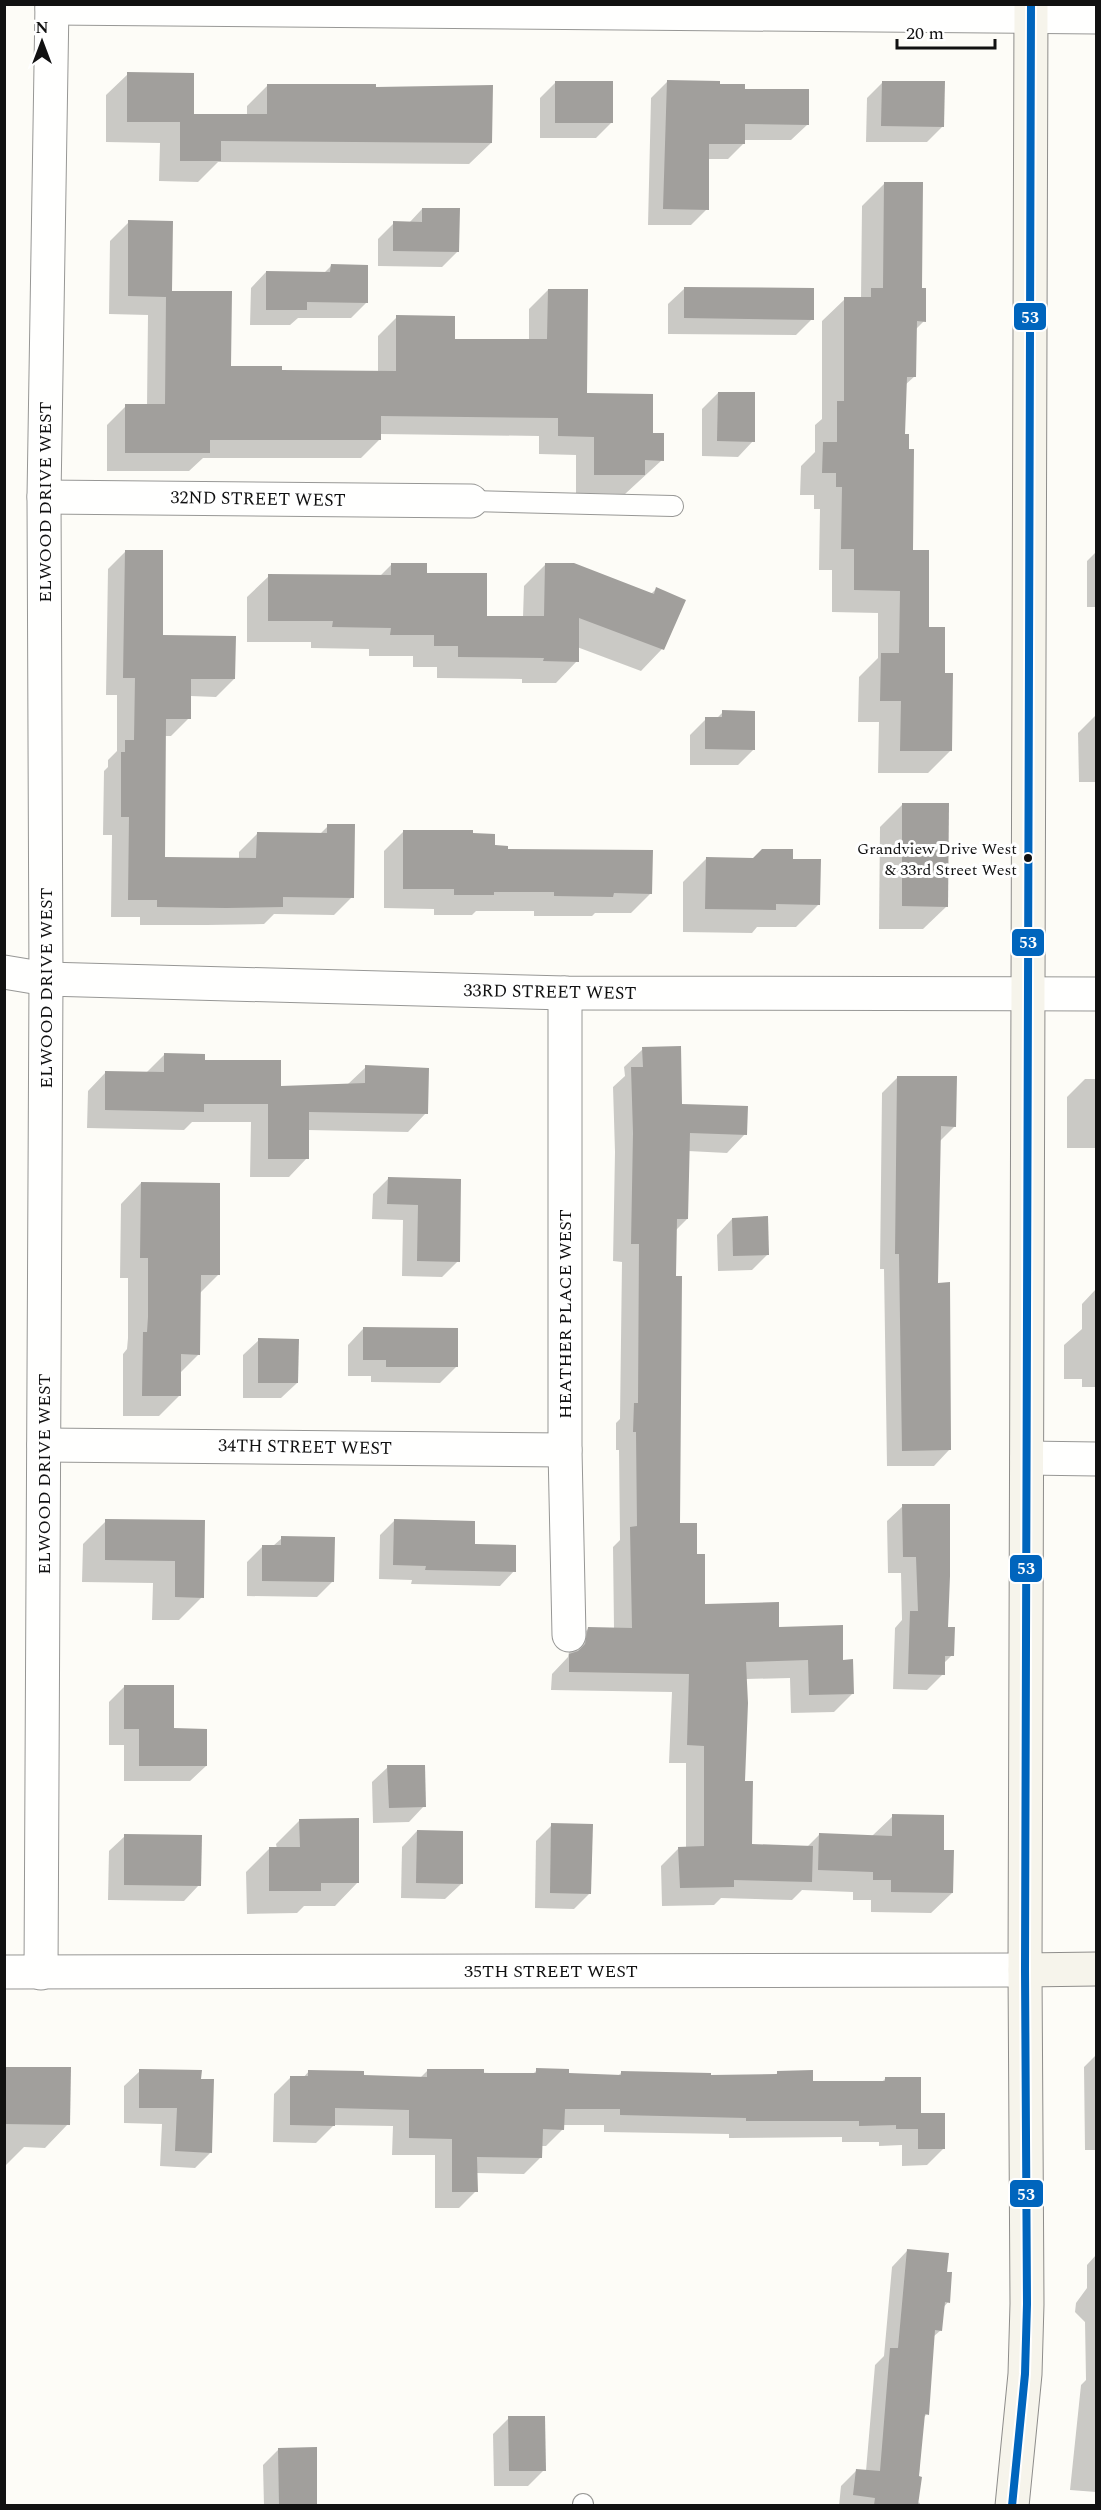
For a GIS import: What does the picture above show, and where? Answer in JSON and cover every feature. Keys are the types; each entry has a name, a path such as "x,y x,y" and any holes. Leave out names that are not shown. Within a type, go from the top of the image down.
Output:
{"street":[{"path":"52,6 1031,11 1096,17"},
{"name":"ELWOOD DRIVE WEST","path":"42,1972 46,980 44,497 52,6"},
{"path":"1012,2505 1025,2374 1027,2304 1025,1970 1031,11"},
{"name":"32ND STREET WEST","path":"44,497 471,501"},
{"name":"33RD STREET WEST","path":"4,972 46,980 565,993 1096,994"},
{"name":"HEATHER PLACE WEST","path":"565,993 565,1450 569,1635"},
{"name":"34TH STREET WEST","path":"44,1445 565,1450"},
{"path":"1027,1458 1096,1459"},
{"name":"35TH STREET WEST","path":"4,1972 1096,1969"}],"lane":[{"path":"471,501 673,506"}],"building":[{"path":"127,72 194,73 194,114 267,114 267,84 376,84 376,87 493,85 492,143 221,141 221,161 180,161 180,122 127,122"},
{"path":"667,80 720,81 720,84 745,84 745,89 809,89 809,125 745,124 745,144 709,144 709,210 663,209"},
{"path":"555,81 613,81 613,123 555,123"},
{"path":"882,81 945,81 944,127 881,126"},
{"path":"884,182 923,182 922,288 926,288 926,322 917,321 916,377 907,377 905,434 909,434 909,449 914,449 913,550 929,550 929,627 945,627 945,673 953,673 952,751 900,751 901,701 880,701 881,653 899,653 900,591 854,590 854,549 841,549 842,487 836,487 836,473 822,473 823,442 837,442 837,401 844,401 844,297 871,297 871,288 883,288"},
{"path":"422,208 460,208 459,252 393,251 393,221 422,222"},
{"path":"128,220 173,221 172,291 232,291 231,366 282,366 282,370 396,371 396,315 455,316 455,339 547,339 548,289 588,289 587,393 653,394 653,433 664,433 664,461 645,460 645,475 594,475 594,437 558,436 558,418 381,416 381,440 210,440 210,453 125,453 125,404 165,404 166,297 128,296"},
{"path":"331,264 368,265 368,303 307,302 307,310 266,310 266,271 330,272"},
{"path":"684,287 814,288 814,320 684,318"},
{"path":"718,392 755,392 755,442 717,441"},
{"path":"125,550 163,550 163,635 236,636 235,679 191,679 191,719 166,719 165,857 256,858 257,832 327,833 327,824 355,824 354,898 283,897 283,907 226,908 157,907 157,900 128,900 129,817 121,817 121,752 125,752 125,740 134,740 135,678 123,678"},
{"path":"391,563 427,563 427,573 487,573 487,616 544,616 545,563 574,563 654,594 656,587 686,600 664,650 579,618 579,662 543,661 544,658 458,657 458,646 434,646 434,635 390,635 391,628 332,627 333,621 268,621 268,574 391,575"},
{"path":"722,710 755,711 755,750 705,749 705,717 722,717"},
{"path":"902,803 949,803 948,907 902,906"},
{"path":"403,830 473,830 473,833 495,834 495,845 508,846 508,849 653,850 652,894 614,893 613,897 554,896 554,892 454,895 454,889 403,889"},
{"path":"762,849 793,849 793,859 821,859 820,905 776,904 776,910 705,909 706,857 753,858"},
{"path":"681,1046 682,1104 748,1106 747,1135 690,1133 688,1219 677,1219 676,1276 682,1276 680,1523 697,1523 697,1554 705,1554 705,1604 779,1602 779,1627 843,1625 843,1660 853,1659 854,1694 809,1695 808,1660 746,1662 748,1703 745,1781 753,1781 752,1844 813,1846 812,1882 734,1880 734,1887 680,1888 678,1847 704,1846 704,1746 687,1745 689,1674 569,1672 569,1654 578,1651 585,1644 588,1627 632,1628 630,1527 637,1526 636,1432 633,1432 634,1403 638,1403 639,1244 631,1244 633,1133 631,1067 643,1067 642,1047"},
{"path":"164,1053 205,1054 205,1060 281,1060 281,1086 365,1083 365,1065 429,1068 428,1114 309,1112 309,1159 268,1159 268,1104 204,1104 204,1112 105,1110 105,1071 164,1072"},
{"path":"897,1076 957,1076 956,1127 941,1126 938,1283 950,1282 951,1450 902,1451 899,1254 895,1254"},
{"path":"388,1177 461,1179 460,1262 417,1261 418,1205 387,1204"},
{"path":"141,1182 220,1183 220,1275 201,1275 200,1355 181,1354 181,1396 142,1396 143,1332 147,1332 148,1317 148,1258 140,1258"},
{"path":"768,1216 769,1255 733,1256 732,1218"},
{"path":"363,1327 458,1328 458,1367 386,1367 386,1360 363,1360"},
{"path":"258,1338 299,1339 298,1383 258,1383"},
{"path":"902,1504 950,1504 948,1627 955,1627 954,1656 945,1656 945,1675 908,1674 910,1611 918,1611 916,1557 903,1557"},
{"path":"105,1519 205,1520 204,1598 175,1597 175,1561 105,1560"},
{"path":"394,1519 475,1521 475,1544 516,1545 516,1572 425,1570 426,1566 393,1565"},
{"path":"281,1536 335,1537 334,1582 262,1581 262,1545 281,1545"},
{"path":"124,1685 174,1685 174,1728 207,1729 207,1766 139,1766 139,1729 124,1729"},
{"path":"387,1765 425,1765 426,1807 389,1808"},
{"path":"892,1814 944,1815 944,1850 954,1850 953,1893 891,1892 891,1880 873,1880 873,1872 818,1870 819,1833 892,1836"},
{"path":"359,1818 359,1883 321,1883 321,1891 269,1891 269,1847 300,1847 299,1819"},
{"path":"551,1823 593,1824 591,1894 550,1893"},
{"path":"417,1830 463,1831 463,1884 416,1883"},
{"path":"124,1834 202,1835 201,1886 124,1885"},
{"path":"4,2067 71,2067 70,2125 4,2124"},
{"path":"536,2068 569,2069 569,2073 621,2075 621,2071 711,2073 711,2075 777,2074 777,2071 813,2070 813,2081 885,2081 885,2077 921,2077 921,2113 945,2113 945,2149 918,2149 918,2129 896,2129 896,2125 859,2126 859,2121 746,2121 746,2118 620,2115 620,2109 565,2109 564,2130 543,2129 542,2158 477,2157 478,2192 452,2192 452,2139 409,2138 409,2110 335,2108 335,2126 290,2125 290,2076 308,2076 308,2070 364,2071 364,2075 427,2077 427,2069 484,2069 484,2073 536,2073"},
{"path":"139,2069 202,2070 201,2079 214,2079 212,2153 175,2151 177,2108 139,2108"},
{"path":"907,2249 949,2253 947,2272 952,2272 950,2303 945,2302 942,2331 935,2330 929,2415 925,2414 919,2476 922,2477 918,2505 874,2505 875,2498 853,2495 856,2469 880,2471 890,2348 898,2348"},
{"path":"508,2416 545,2416 546,2471 509,2471"},
{"path":"317,2447 317,2505 279,2505 278,2448"}],"transit line":[{"name":"53","path":"1012,2506 1025,2374 1027,2304 1025,1970 1031,4"}],"place":[{"name":"Grandview Drive West & 33rd Street West","path":"1028,858"}]}
